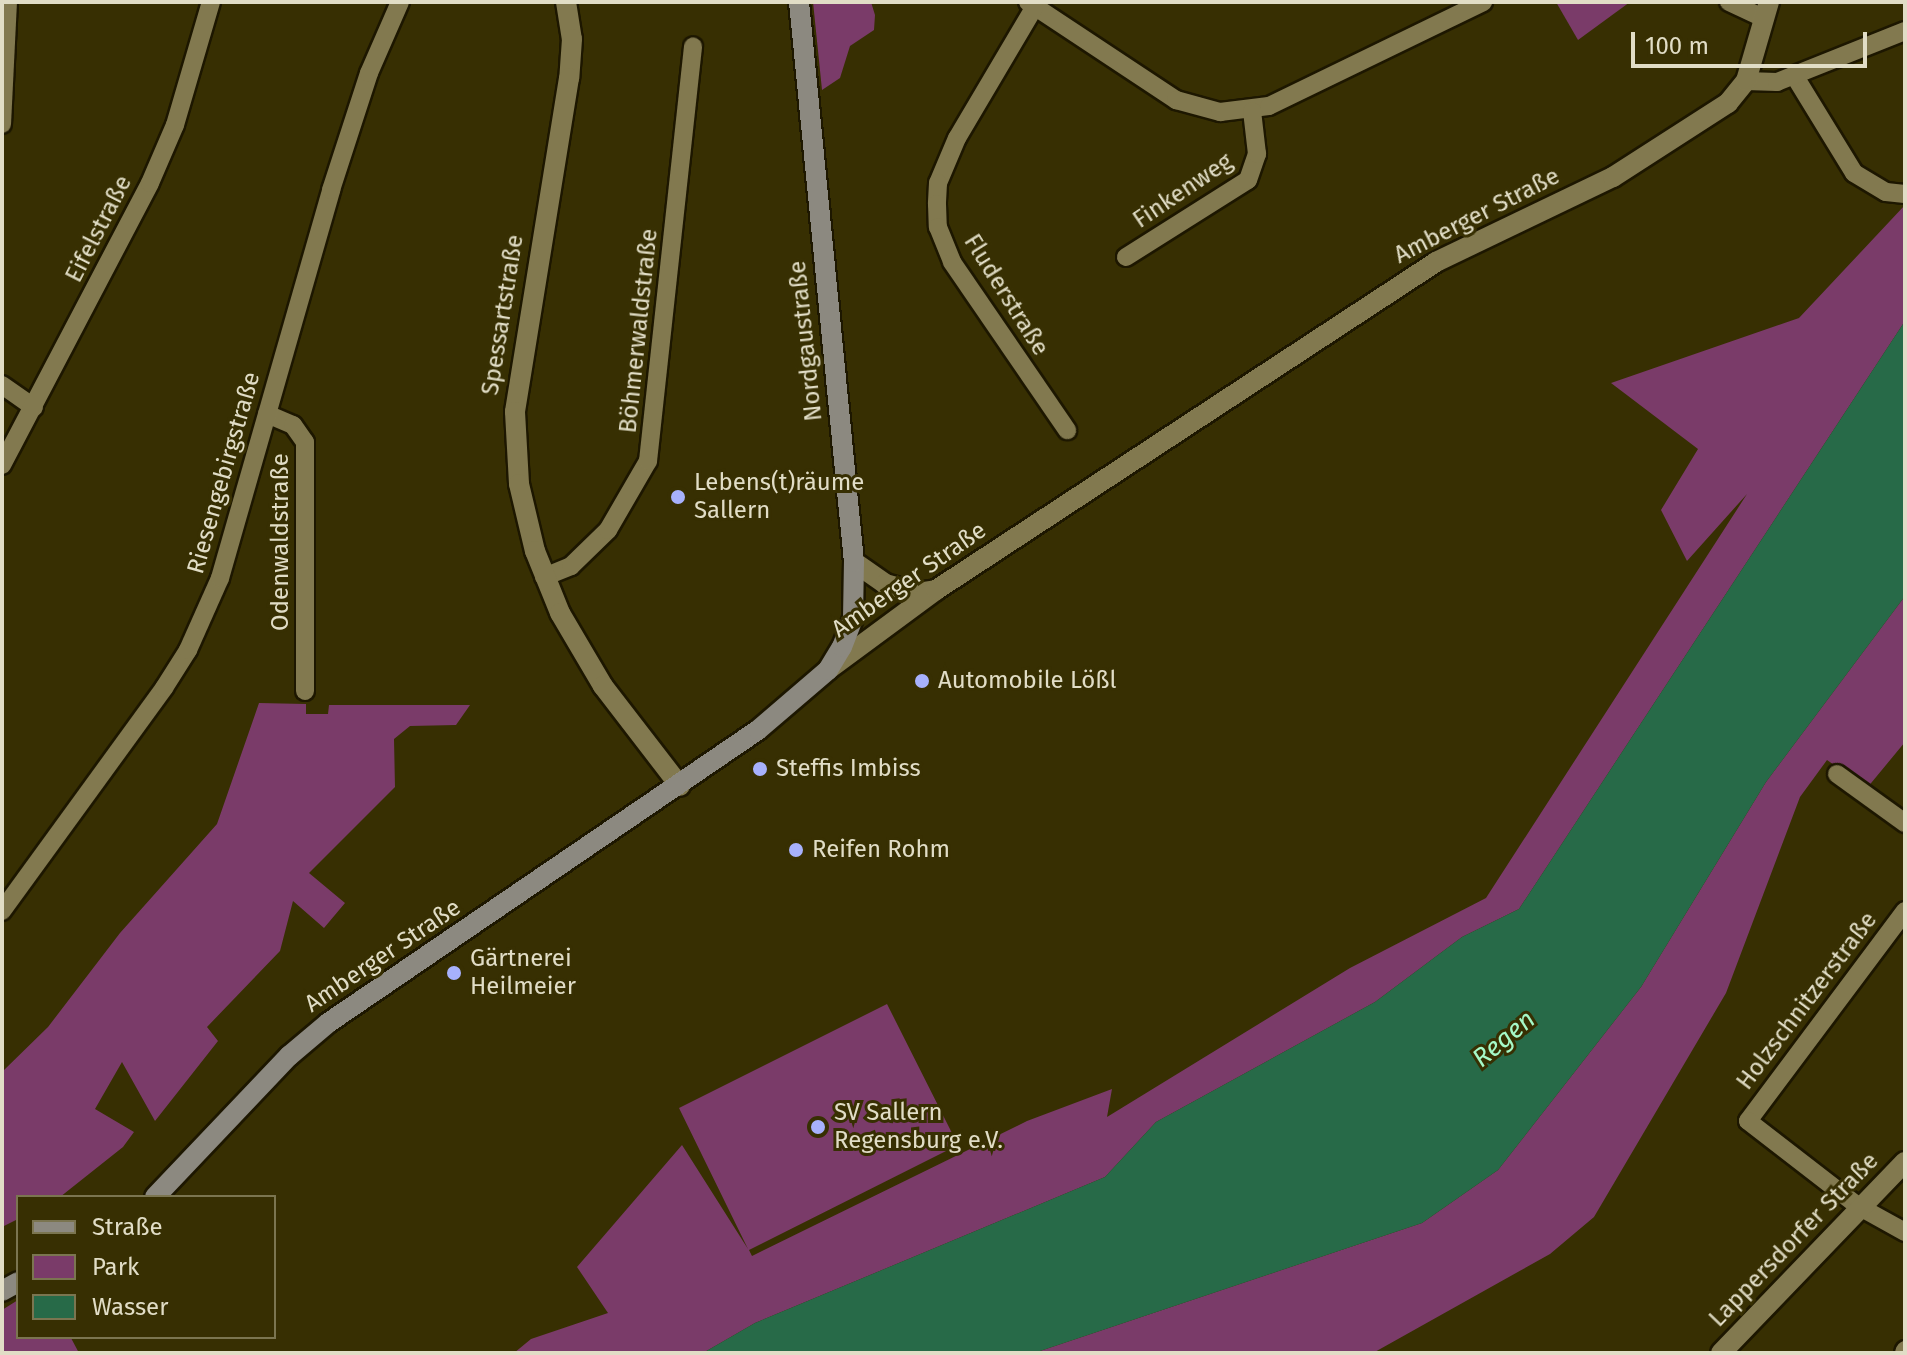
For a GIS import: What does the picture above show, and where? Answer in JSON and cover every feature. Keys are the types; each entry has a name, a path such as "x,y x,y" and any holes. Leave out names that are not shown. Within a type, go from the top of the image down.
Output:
{"main road":[{"name":"Nordgaustraße","path":"799,2 854,562 853,618 828,670"},
{"name":"Amberger Straße","path":"157,1195 188,1168 289,1056 328,1023 680,786 828,670"}],"street":[{"path":"2,124 8,2"},
{"name":"Eifelstraße","path":"2,465 150,183 175,125 211,2"},
{"name":"Riesengebirgstraße","path":"2,911 188,650 235,535 267,414 369,73 400,2"},
{"name":"Spessartstraße","path":"566,2 572,39 569,78 515,412 519,484 544,577 603,686 680,786"},
{"path":"1031,5 1176,100 1220,112 1252,111 1483,2"},
{"path":"1729,2 1765,9 1746,81 1777,82 1905,31"},
{"name":"Fluderstraße","path":"1031,5 957,138 938,183 938,227 952,262 1067,430"},
{"name":"Böhmerwaldstraße","path":"544,577 571,566 608,530 648,461 693,46"},
{"path":"1794,75 1854,173 1886,192 1905,194"},
{"name":"Amberger Straße","path":"828,670 936,590 1436,262 1613,177 1728,103 1746,81"},
{"name":"Finkenweg","path":"1126,257 1248,180 1257,154 1252,111"},
{"path":"2,385 34,407"},
{"name":"Odenwaldstraße","path":"267,414 293,425 305,442 305,691"},
{"path":"854,562 885,584 918,593 936,590"},
{"path":"1837,774 1905,823"},
{"name":"Holzschnitzerstraße","path":"1858,1206 1748,1121 1905,911"},
{"name":"Lappersdorfer Straße","path":"1721,1353 1858,1206 1905,1162"},
{"path":"1858,1206 1905,1232"}],"green space":[{"path":"813,2 871,2 875,15 874,30 850,46 840,78 822,90"},
{"path":"1556,2 1630,2 1578,40"},
{"path":"1905,205 1905,321 1519,909 1462,937 1375,1002 1156,1122 1105,1177 755,1323 703,1353 514,1353 531,1339 608,1313 577,1267 682,1145 748,1249 679,1108 887,1004 958,1145 749,1250 752,1256 1027,1121 1112,1089 1107,1117 1350,968 1486,898 1747,494 1687,561 1661,510 1698,449 1611,383 1799,318"},
{"path":"1905,596 1905,742 1867,788 1827,760 1800,797 1726,993 1594,1217 1550,1254 1373,1353 1034,1353 1422,1223 1498,1170 1641,987 1766,782"},
{"path":"259,703 306,704 306,714 328,714 329,705 470,705 456,725 410,726 394,739 395,787 309,873 345,903 324,928 293,901 280,951 207,1027 218,1041 155,1121 122,1062 95,1109 134,1132 123,1147 63,1195 16,1195 16,1220 2,1227 2,1072 48,1027 120,933 217,824"},
{"path":"16,1301 16,1339 72,1339 79,1353 2,1353 2,1310"}],"water":[{"name":"Regen","path":"1905,321 1905,596 1766,782 1641,987 1498,1170 1422,1223 1034,1353 703,1353 755,1323 1105,1177 1156,1122 1375,1002 1462,937 1519,909"}],"place":[{"name":"Lebens(t)räume Sallern","path":"678,497"},
{"name":"Automobile Lößl","path":"922,681"},
{"name":"Steffis Imbiss","path":"760,769"},
{"name":"Reifen Rohm","path":"796,850"},
{"name":"Gärtnerei Heilmeier","path":"454,973"},
{"name":"SV Sallern Regensburg e.V.","path":"818,1127"}]}
